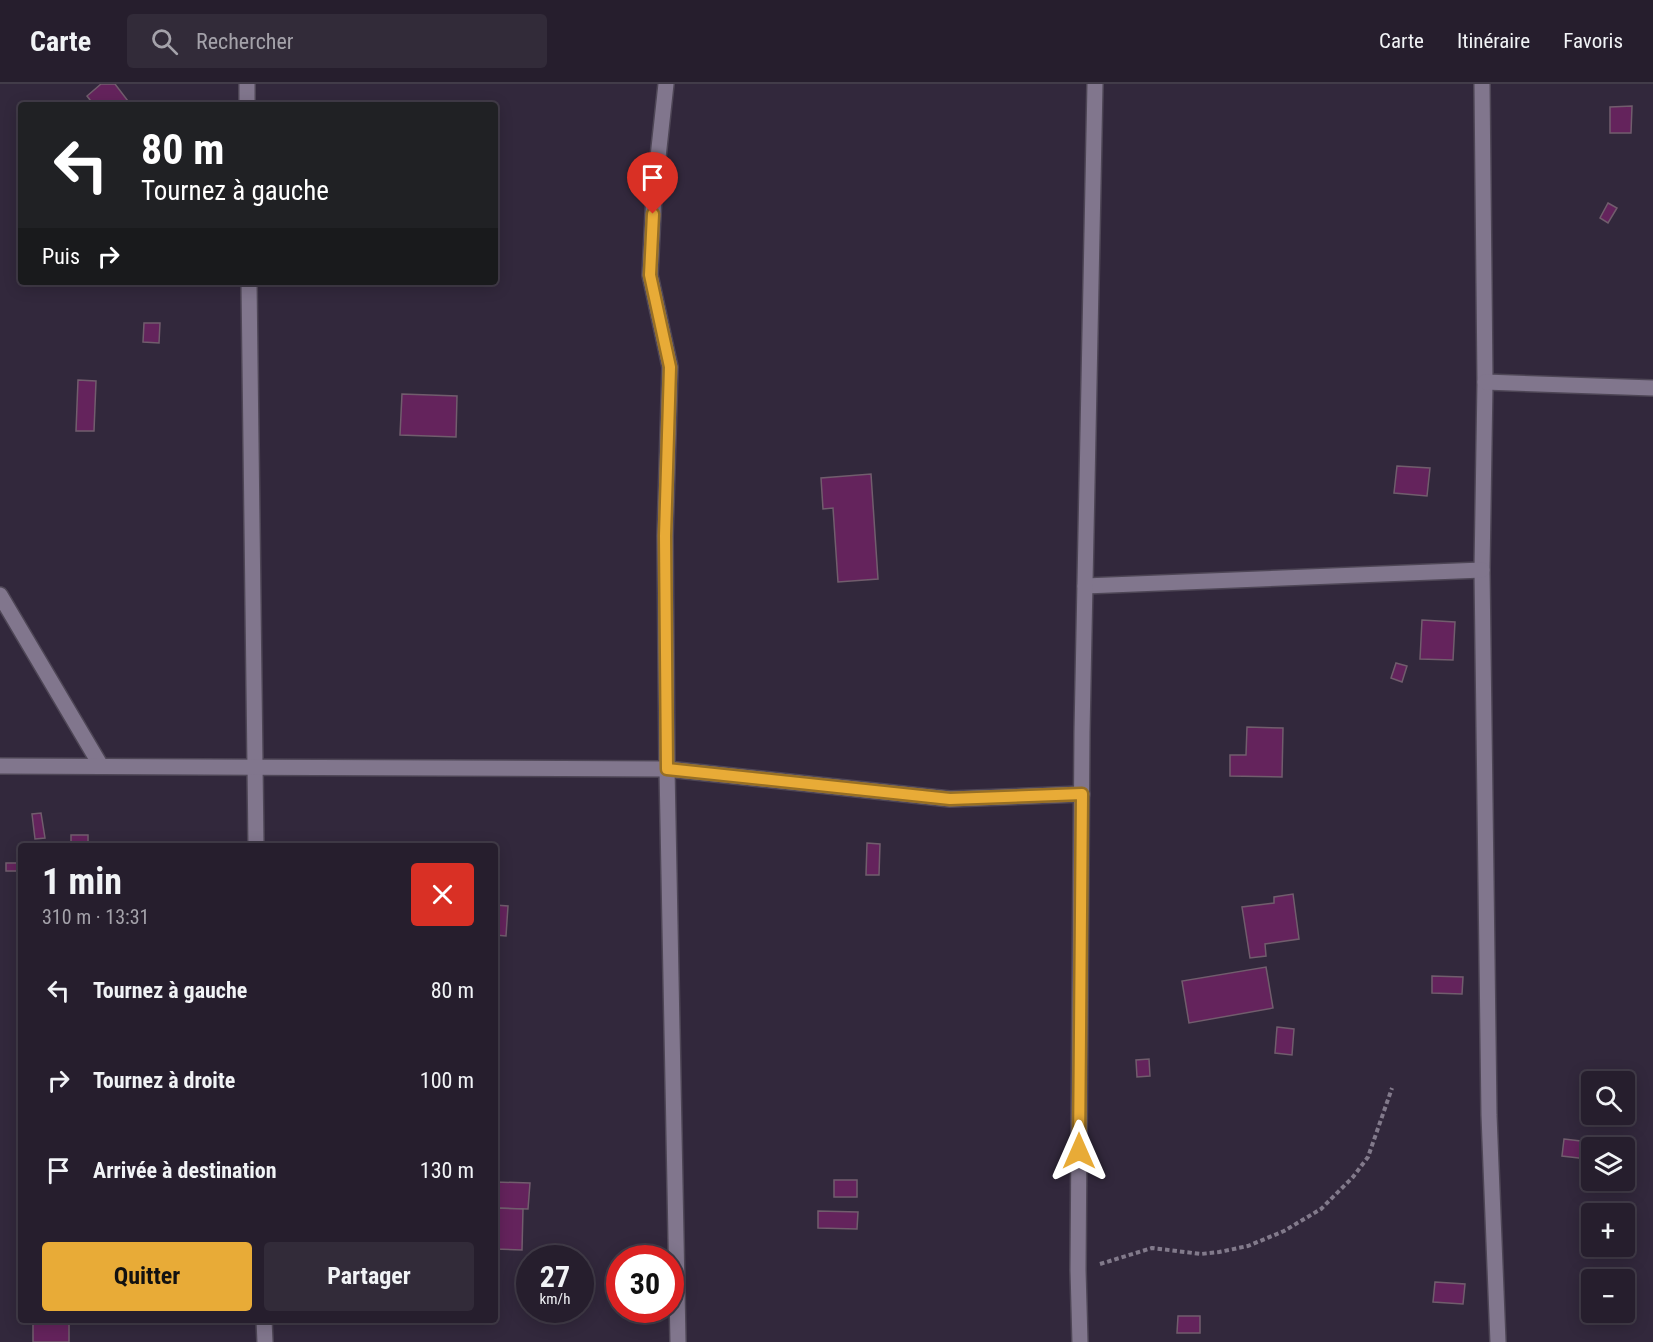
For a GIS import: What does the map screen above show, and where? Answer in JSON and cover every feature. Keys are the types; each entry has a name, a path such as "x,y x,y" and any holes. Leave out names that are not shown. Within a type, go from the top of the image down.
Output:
{"street":[{"path":"247,84 247,102"},
{"path":"666,84 654,195 650,275 670,367 665,536 678,1342"},
{"path":"1080,1342 1078,1270 1082,794 1095,84"},
{"path":"1482,84 1485,382 1482,570 1489,1115 1498,1342"},
{"path":"249,285 256,843"},
{"path":"1485,382 1653,388"},
{"path":"1085,586 1482,570"},
{"path":"0,595 101,766"},
{"path":"0,766 254,765 667,769 950,799 1082,794"},
{"path":"264,1323 265,1342"}],"path":[{"path":"1078,1270 1152,1248 1201,1254 1219,1252 1248,1246 1284,1231 1321,1209 1353,1177 1368,1157 1392,1088"}],"building":[{"path":"101,84 115,84 129,102 92,102 87,96"},
{"path":"1632,106 1631,133 1610,133 1610,107"},
{"path":"1608,203 1617,208 1608,223 1600,218"},
{"path":"144,323 160,323 159,343 143,342"},
{"path":"78,380 96,381 94,431 76,431"},
{"path":"402,394 457,396 456,437 400,435"},
{"path":"1397,466 1430,468 1427,496 1394,493"},
{"path":"871,474 878,579 838,582 833,508 823,509 821,478"},
{"path":"1422,620 1455,622 1453,660 1420,659"},
{"path":"1396,663 1407,666 1402,682 1391,678"},
{"path":"1247,727 1283,728 1282,777 1230,776 1230,755 1246,755"},
{"path":"41,813 45,838 35,839 32,814"},
{"path":"71,835 88,835 88,843 71,843"},
{"path":"867,843 880,844 879,875 866,875"},
{"path":"6,863 18,863 18,871 6,871"},
{"path":"1293,894 1299,939 1265,944 1266,956 1250,958 1242,907 1274,903 1274,897"},
{"path":"498,905 508,906 506,936 498,935"},
{"path":"1266,967 1273,1008 1189,1023 1182,981"},
{"path":"1432,976 1463,977 1462,994 1432,993"},
{"path":"1277,1027 1294,1029 1292,1055 1275,1053"},
{"path":"1149,1059 1150,1076 1137,1077 1136,1060"},
{"path":"1564,1139 1581,1141 1581,1158 1562,1156"},
{"path":"834,1180 857,1180 857,1197 834,1197"},
{"path":"498,1182 530,1183 528,1209 498,1208"},
{"path":"498,1208 523,1209 522,1245 516,1245 516,1250 498,1249"},
{"path":"818,1211 858,1212 857,1229 818,1228"},
{"path":"1435,1282 1465,1284 1463,1304 1433,1302"},
{"path":"1178,1316 1200,1316 1200,1333 1177,1333"},
{"path":"33,1323 69,1323 69,1342 33,1342"}],"route":[{"path":"653,214 650,275 670,367 665,536 667,769 829,784 950,799 1082,794 1079,1151"}]}
